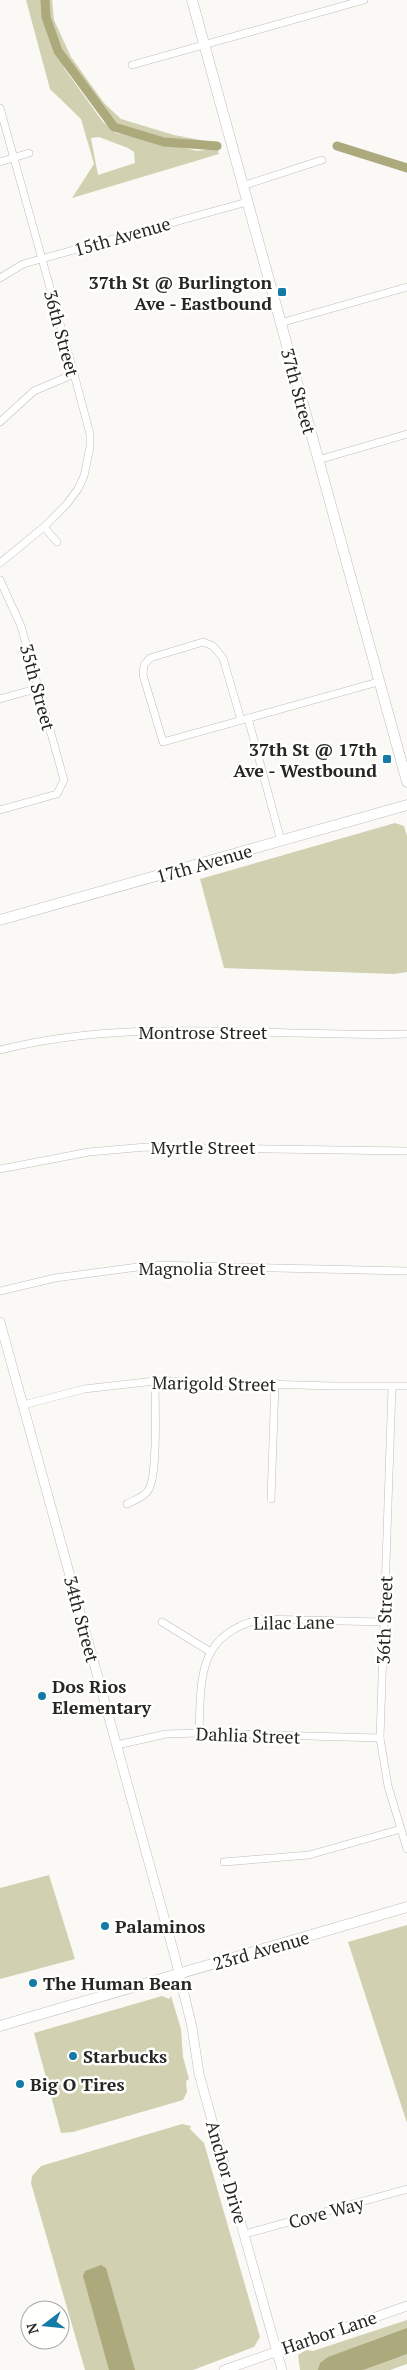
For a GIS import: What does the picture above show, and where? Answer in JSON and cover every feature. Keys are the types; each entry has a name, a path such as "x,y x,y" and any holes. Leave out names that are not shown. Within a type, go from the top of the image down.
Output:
{"main road":[{"name":"37th Street","path":"192,0 407,782"},
{"name":"17th Avenue","path":"0,920 407,805"},
{"name":"23rd Avenue","path":"0,2026 407,1907"}],"street":[{"path":"132,65 364,0"},
{"name":"36th Street","path":"0,108 90,434 88,462 78,489 44,527 0,562"},
{"path":"0,162 29,153"},
{"path":"242,186 322,160"},
{"name":"15th Avenue","path":"0,278 16,267 42,259 247,202"},
{"path":"280,323 407,287"},
{"path":"0,422 34,391 74,374"},
{"path":"318,460 407,434"},
{"path":"44,527 57,542"},
{"name":"35th Street","path":"0,580 16,612 64,780 57,794 0,810"},
{"path":"281,841 244,719 223,658 213,646 202,642 150,658 144,664 143,675 163,742 244,719 378,682"},
{"path":"0,699 39,688"},
{"name":"Montrose Street","path":"0,1050 60,1039 138,1031 407,1034"},
{"name":"Myrtle Street","path":"0,1169 89,1152 146,1146 407,1151"},
{"name":"Magnolia Street","path":"0,1292 55,1278 153,1265 407,1271"},
{"name":"34th Street","path":"0,1322 180,1974"},
{"path":"127,1504 144,1495 150,1487 153,1464 155,1381"},
{"name":"Marigold Street","path":"23,1405 84,1389 155,1381 407,1386"},
{"path":"271,1499 275,1383"},
{"name":"36th Street","path":"392,1387 380,1738 385,1772 407,1849"},
{"name":"Lilac Lane","path":"199,1733 201,1678 210,1651 227,1632 244,1623 261,1619 383,1622"},
{"path":"162,1622 210,1651"},
{"name":"Dahlia Street","path":"117,1745 166,1734 199,1733 380,1738"},
{"path":"224,1862 309,1855 401,1829"},
{"name":"Anchor Drive","path":"180,1974 192,2027 199,2074 282,2370"},
{"name":"Cove Way","path":"245,2234 407,2189"},
{"name":"Harbor Lane","path":"224,2370 276,2350 407,2306"}],"green space":[{"path":"26,0 42,0 42,10 64,68 103,122 116,133 198,151 217,148 219,154 72,198 94,164 81,119 50,89","holes":["99,137 134,152 135,163 98,175 91,138"]},
{"path":"47,0 52,0 54,20 71,57 104,103 121,119 174,135 216,143 165,140 116,124 61,50 49,17"},
{"path":"395,823 404,826 407,836 407,972 394,974 224,968 200,879"},
{"path":"49,1875 75,1959 0,1979 0,1888"},
{"path":"407,1925 407,2123 348,1942"},
{"path":"162,1996 169,1999 171,1996 181,2029 183,2057 189,2079 186,2081 187,2092 183,2100 73,2132 61,2133 34,2033"},
{"path":"182,2124 191,2126 190,2129 204,2143 260,2337 254,2347 193,2370 85,2370 70,2318 70,2300 65,2300 31,2183 32,2176 41,2166"},
{"path":"407,2320 407,2364 390,2370 300,2370 298,2355 306,2350 313,2351"}],"shaded area":[{"path":"101,2265 106,2268 135,2370 109,2370 83,2276 85,2271"},
{"path":"407,2328 407,2354 363,2370 318,2370 320,2363 328,2357"}],"waterway":[{"path":"45,0 46,17 58,51 114,127 164,142 217,146"},
{"path":"337,146 407,168"}],"place":[{"name":"37th St @ Burlington Ave - Eastbound","path":"282,292"},
{"name":"37th St @ 17th Ave - Westbound","path":"387,759"},
{"name":"Dos Rios Elementary","path":"42,1696"},
{"name":"Palaminos","path":"105,1926"},
{"name":"The Human Bean","path":"33,1983"},
{"name":"Starbucks","path":"73,2056"},
{"name":"Big O Tires","path":"20,2084"}]}
